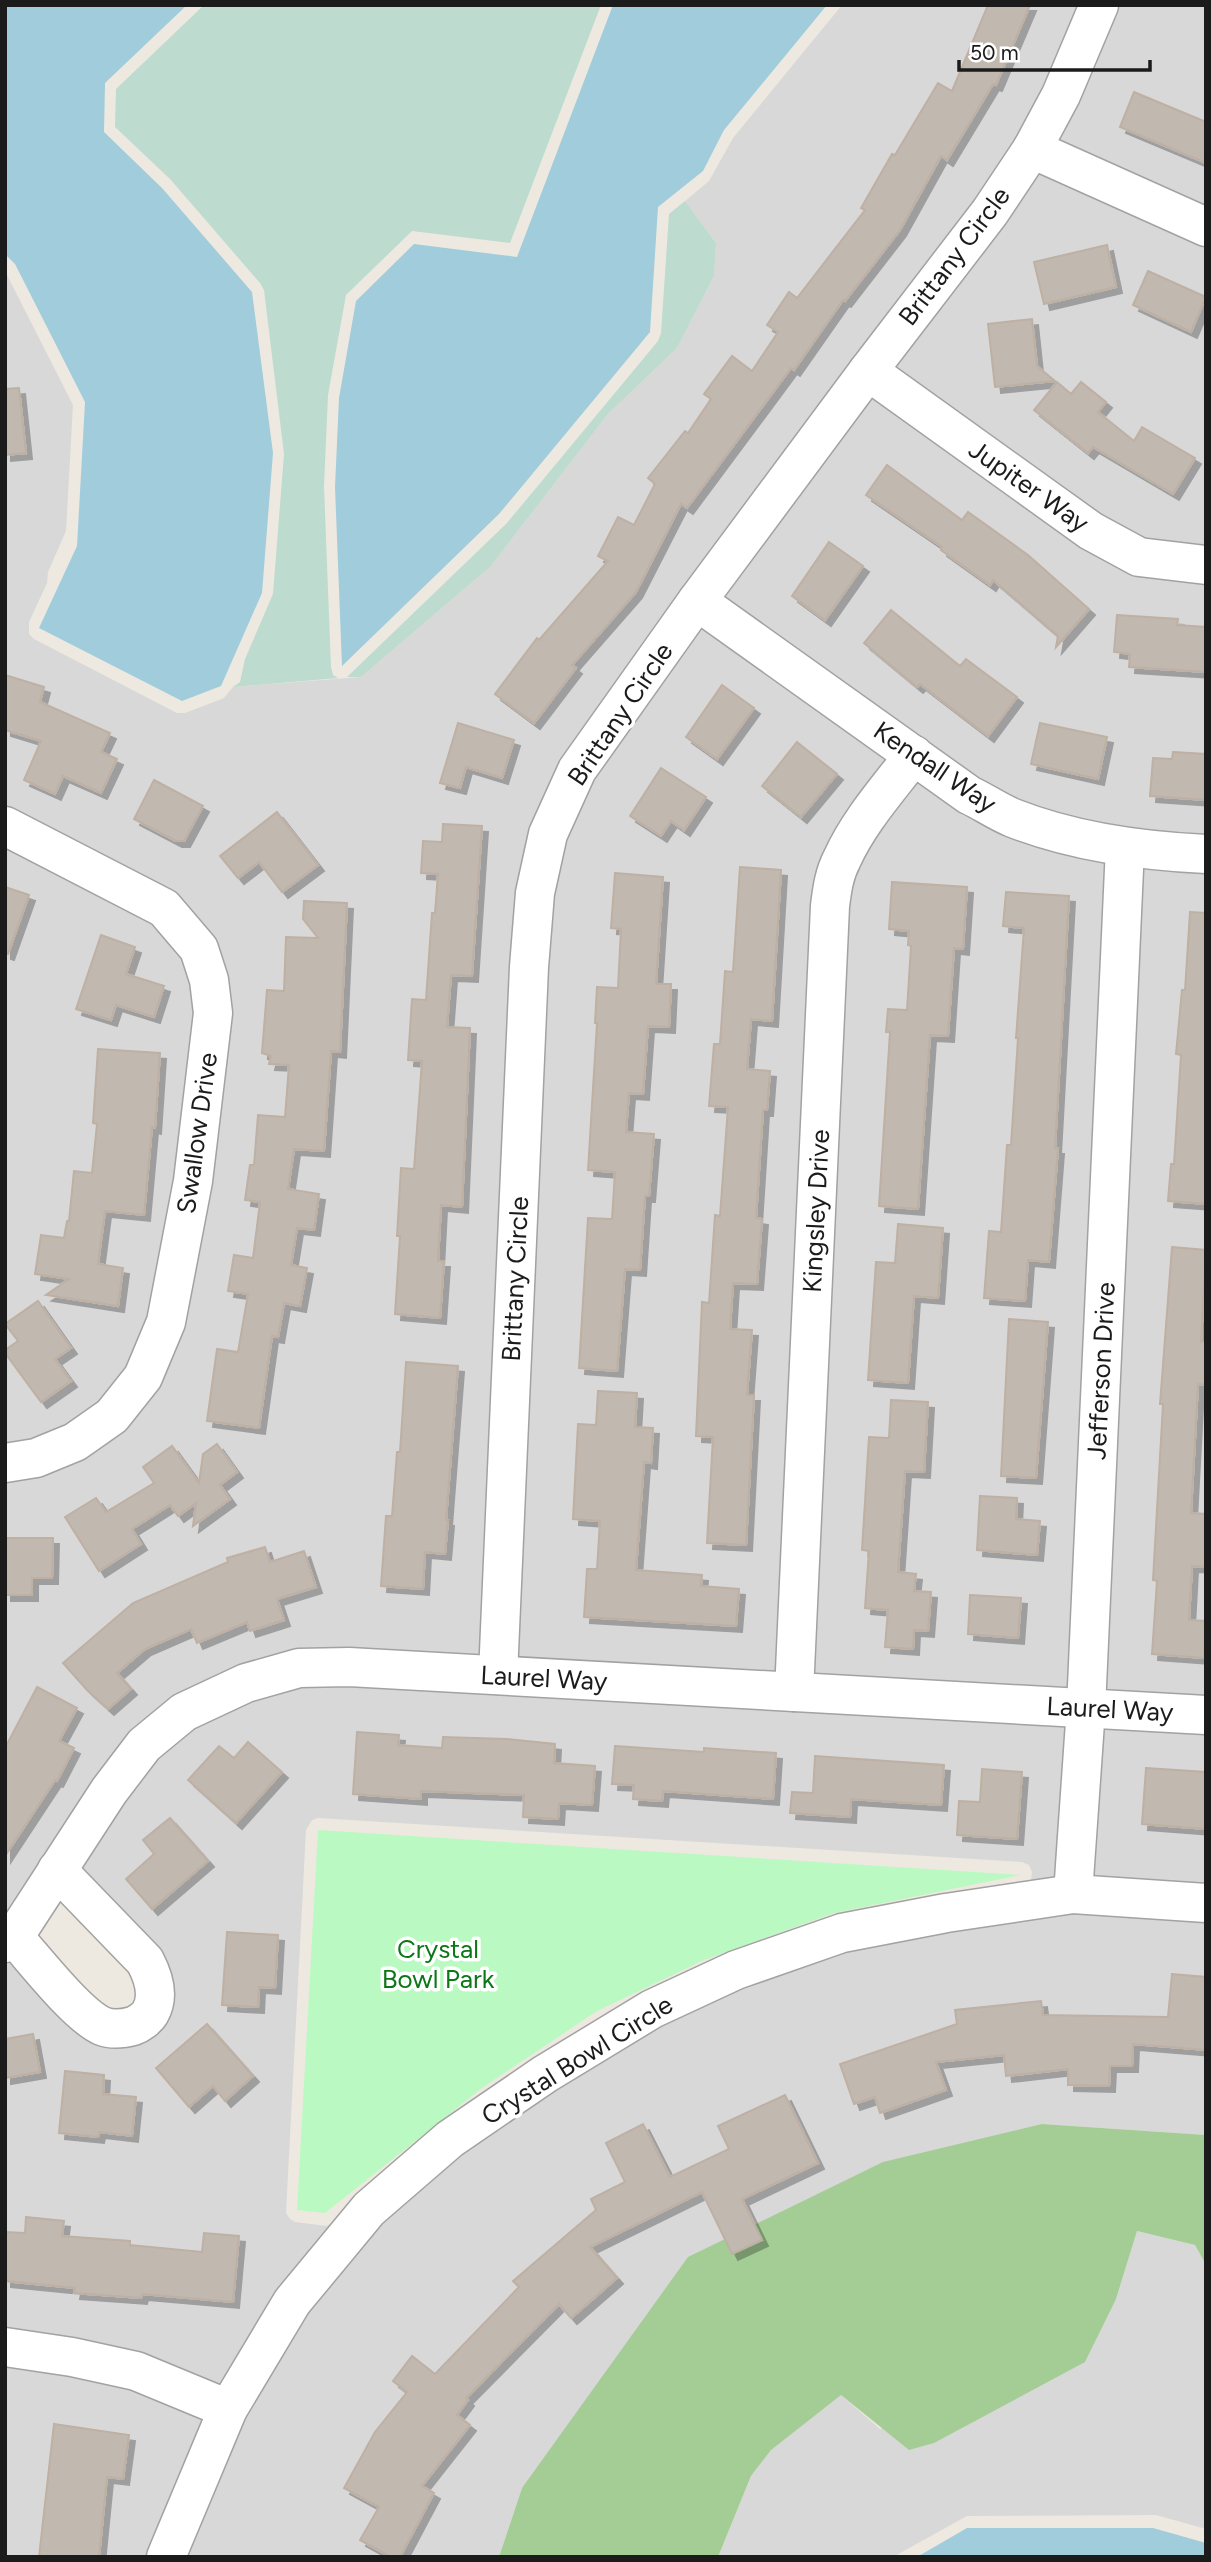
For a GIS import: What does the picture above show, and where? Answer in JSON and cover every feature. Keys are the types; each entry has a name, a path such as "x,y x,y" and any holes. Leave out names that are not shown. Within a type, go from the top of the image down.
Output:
{"street":[{"name":"Brittany Circle","path":"498,1675 529,967 535,893 548,834 577,770 697,601 868,370 990,212 1032,149 1061,95 1099,5"},
{"path":"1032,149 1206,228"},
{"name":"Jupiter Way","path":"868,370 1091,531 1139,557 1206,565"},
{"name":"Kendall Way","path":"697,601 969,795 1011,817 1062,834 1125,847 1206,854"},
{"name":"Kingsley Drive","path":"794,1692 830,906 833,884 841,860 852,840 914,755"},
{"name":"Swallow Drive","path":"5,826 164,908 200,949 209,980 213,1013 193,1181 166,1322 143,1377 112,1416 75,1442 36,1458 5,1463"},
{"name":"Jefferson Drive","path":"1073,1894 1086,1708 1125,847"},
{"name":"Laurel Way","path":"10,1940 109,1791 144,1745 184,1712 246,1683 299,1668 498,1675 1206,1715"},
{"path":"10,1940 88,2018 104,2027 121,2029 138,2024 150,2013 155,1996 154,1977 145,1961 57,1870"},
{"name":"Crystal Bowl Circle","path":"166,2557 228,2409 292,2302 369,2209 450,2139 545,2074 652,2009 736,1970 842,1933 946,1913 1073,1894 1206,1903"},
{"path":"5,2347 72,2357 136,2371 228,2409"}],"shaded area":[{"path":"842,5 1085,5 1026,131 541,817 486,1660 179,1699 5,1926 5,1478 155,1383 212,944 5,810 5,271 73,405 66,531 29,622 29,634 177,713 185,713 224,698 233,687 361,677 490,567 608,414 677,348 714,276 716,243 685,201 709,181 733,138"},
{"path":"1114,5 1206,5 1206,211 1051,142"},
{"path":"1036,167 1206,243 1206,550 1143,542 1098,518 888,367"},
{"path":"870,390 1206,580 1206,840 1065,820 976,782 717,598"},
{"path":"700,621 894,758 841,832 781,1677 512,1662 542,967 560,839 588,778"},
{"path":"916,774 1111,859 1074,1692 807,1678 843,907 852,867"},
{"path":"5,842 156,921 188,957 200,1013 153,1318 132,1369 104,1404 70,1429 5,1448"},
{"path":"1137,864 1206,869 1206,1700 1100,1694"},
{"path":"300,1683 1072,1722 1061,1881 1026,1886 1031,1880 1032,1872 1029,1865 1022,1862 318,1818 312,1820 306,1830 286,2213 295,2222 327,2226 355,2205 223,2392 5,2333 5,1961 12,1956 82,2032 159,2024 75,1869 153,1756 190,1725 250,1697"},
{"path":"1098,1723 1206,1730 1206,1889 1087,1880"},
{"path":"1073,1909 1206,1918 1206,2135 1042,2124 522,2488 499,2557 180,2557 234,2428 303,2311 377,2220 457,2151 658,2023 740,1984 845,1947"},
{"path":"1137,2231 1195,2245 1206,2265 1206,2529 1156,2515 967,2516 893,2557 718,2557 751,2476 771,2449 812,2416 841,2395 880,2429 1116,2299"},
{"path":"5,2362 132,2385 210,2418 152,2557 5,2557"}],"green space":[{"path":"204,5 601,5 510,243 412,231 346,295 328,395 324,486 331,667 333,675 338,678 233,687 240,682 245,659 273,594 284,454 264,290 170,179 115,127 116,89"},
{"path":"685,201 716,243 714,276 677,348 608,414 490,567 361,677 347,677 507,523 658,341 661,333 669,214"},
{"name":"Crystal Bowl Park","path":"318,1830 1021,1875 834,1913 704,1960 597,2011 482,2088 325,2213 297,2210"},
{"path":"1042,2124 1206,2135 1206,2265 1195,2245 1137,2231 1116,2299 1085,2362 934,2443 909,2450 841,2395 771,2450 751,2476 718,2557 499,2557 522,2488 688,2257 883,2162"}],"water":[{"path":"5,5 187,5 105,83 104,132 162,188 252,292 273,453 262,593 221,686 182,701 39,628 77,546 85,402 15,264 5,254"},
{"path":"613,5 827,5 724,130 703,171 658,207 650,332 499,514 342,666 335,487 339,398 356,301 414,244 517,257"},
{"path":"967,2528 1153,2528 1206,2543 1206,2557 917,2557"}],"building":[{"path":"988,5 1030,5 996,85 993,84 947,160 941,156 900,230 845,301 843,300 794,370 791,368 687,508 681,504 636,592 572,665 576,668 534,723 495,694 537,638 539,640 608,561 598,556 618,517 634,525 655,484 648,478 685,431 688,433 711,399 704,394 732,356 752,371 778,332 767,325 789,292 797,298 865,210 861,208 892,154 895,155 938,83 952,91"},
{"path":"1134,92 1206,122 1206,163 1120,127"},
{"path":"1107,245 1116,287 1044,304 1034,262"},
{"path":"1148,271 1206,297 1191,332 1133,305"},
{"path":"1032,319 1037,366 1055,381 995,387 988,324"},
{"path":"1057,382 1071,394 1081,382 1106,402 1098,412 1134,441 1142,427 1195,458 1173,494 1093,447 1088,453 1034,410"},
{"path":"19,388 26,453 5,455 5,389"},
{"path":"887,465 962,520 968,512 1028,555 1089,609 1056,647 1058,636 993,580 990,585 941,550 942,547 866,495"},
{"path":"829,542 863,566 825,620 792,596"},
{"path":"891,610 960,666 966,659 1017,697 988,736 920,684 917,687 864,643"},
{"path":"1117,615 1178,619 1177,625 1206,627 1206,672 1129,667 1130,654 1114,652"},
{"path":"5,675 44,687 40,702 110,733 101,752 117,759 101,793 63,776 55,794 24,780 41,741 5,730"},
{"path":"722,685 754,708 717,759 686,737"},
{"path":"458,723 514,740 502,778 466,767 460,788 440,783"},
{"path":"1040,723 1107,737 1098,779 1031,764"},
{"path":"797,742 837,774 801,817 762,786"},
{"path":"1173,752 1206,754 1206,800 1150,796 1153,758 1172,759"},
{"path":"661,768 706,797 684,830 671,821 661,836 630,816"},
{"path":"154,780 203,806 184,841 176,841 134,819"},
{"path":"277,812 318,865 282,892 259,862 238,878 220,856"},
{"path":"443,824 482,826 472,976 451,975 447,1027 470,1028 462,1207 441,1205 438,1261 444,1261 440,1318 395,1314 401,1168 414,1169 422,1061 408,1060 412,999 426,1000 432,913 435,913 438,874 421,873 423,841 442,842"},
{"path":"740,867 781,870 772,1021 751,1019 747,1069 770,1071 767,1110 763,1110 756,1218 762,1219 757,1284 733,1283 730,1329 752,1330 747,1395 754,1395 746,1545 707,1543 713,1437 696,1436 702,1302 709,1303 715,1215 720,1216 728,1107 709,1106 714,1044 720,1044 725,971 733,972"},
{"path":"615,873 663,877 656,984 671,984 669,1027 648,1026 643,1094 629,1093 626,1132 654,1134 649,1196 645,1196 640,1270 625,1269 617,1371 579,1368 588,1218 612,1219 615,1172 588,1170 597,987 618,988 621,929 611,928"},
{"path":"892,882 967,887 963,949 954,948 948,1036 930,1035 918,1209 879,1206 890,1032 886,1032 888,1009 907,1010 911,946 908,945 909,931 889,929"},
{"path":"5,887 29,895 8,954 5,953"},
{"path":"1006,892 1069,896 1055,1148 1058,1148 1049,1262 1028,1260 1025,1301 984,1298 989,1231 1001,1232 1007,1145 1011,1145 1024,928 1003,926"},
{"path":"304,901 347,903 340,1052 331,1051 324,1151 294,1149 288,1189 319,1194 314,1230 297,1228 291,1265 307,1268 300,1306 284,1303 278,1337 272,1336 259,1428 207,1421 217,1349 238,1352 248,1294 228,1291 234,1255 253,1258 260,1202 245,1200 250,1165 254,1165 258,1115 285,1117 289,1065 269,1064 271,1056 262,1053 267,990 284,991 286,937 318,938 303,919"},
{"path":"1190,912 1206,913 1206,1204 1168,1201 1171,1164 1174,1164 1181,1055 1176,1054 1182,990 1185,990"},
{"path":"101,935 135,947 126,974 164,986 154,1017 116,1005 111,1020 76,1009"},
{"path":"98,1049 160,1053 155,1128 152,1127 144,1215 105,1211 98,1264 123,1268 118,1306 46,1295 69,1279 35,1274 41,1235 64,1238 69,1221 74,1171 92,1173 97,1124 93,1123"},
{"path":"898,1224 943,1228 938,1298 914,1296 908,1383 868,1380 876,1262 895,1263"},
{"path":"1172,1247 1206,1250 1201,1342 1206,1342 1206,1385 1198,1384 1191,1513 1206,1514 1206,1567 1192,1566 1189,1620 1206,1621 1204,1658 1152,1654 1157,1581 1153,1580 1163,1404 1160,1404"},
{"path":"38,1301 71,1348 55,1359 71,1381 41,1402 5,1353 5,1350 18,1341 5,1324"},
{"path":"1009,1319 1048,1322 1036,1478 1001,1476"},
{"path":"406,1362 458,1366 445,1554 425,1552 423,1589 381,1586 386,1516 392,1516 397,1452 400,1452"},
{"path":"598,1391 637,1393 635,1427 653,1428 651,1463 644,1462 636,1570 702,1575 701,1586 739,1589 736,1626 584,1617 587,1569 597,1569 600,1521 573,1519 578,1424 596,1425"},
{"path":"891,1400 928,1402 924,1472 905,1471 898,1572 916,1574 914,1591 931,1592 928,1631 914,1630 913,1649 885,1647 888,1610 865,1608 869,1551 862,1550 869,1437 889,1438"},
{"path":"217,1444 237,1472 220,1485 230,1499 193,1526 196,1503 178,1516 170,1505 132,1529 141,1544 99,1571 65,1517 96,1498 106,1512 154,1483 143,1467 172,1446 199,1483 203,1454"},
{"path":"980,1496 1017,1498 1016,1519 1040,1521 1037,1555 977,1550"},
{"path":"5,1538 53,1538 52,1578 32,1578 32,1595 5,1595"},
{"path":"265,1547 270,1562 304,1551 316,1587 277,1599 284,1620 250,1631 247,1622 197,1643 191,1629 145,1649 117,1673 131,1689 108,1709 63,1663 133,1603 228,1562 227,1558"},
{"path":"970,1595 1021,1598 1018,1638 968,1634"},
{"path":"37,1687 77,1708 59,1741 74,1748 57,1781 55,1780 5,1856 5,1748"},
{"path":"357,1732 399,1735 398,1745 442,1748 443,1737 555,1744 554,1763 595,1766 592,1805 559,1803 558,1819 523,1817 524,1795 421,1791 421,1799 353,1794"},
{"path":"248,1742 282,1772 236,1823 188,1780 219,1746 234,1758"},
{"path":"615,1746 704,1752 704,1748 776,1753 773,1799 663,1791 662,1801 633,1799 634,1785 612,1784"},
{"path":"815,1756 944,1765 941,1805 851,1799 850,1817 790,1813 792,1792 813,1793"},
{"path":"1146,1768 1206,1772 1206,1829 1142,1824"},
{"path":"982,1769 1022,1772 1017,1839 957,1835 959,1801 980,1802"},
{"path":"170,1818 208,1861 152,1909 126,1879 154,1854 143,1840"},
{"path":"227,1932 278,1935 275,1988 259,1987 258,2007 222,2005"},
{"path":"1172,1974 1206,1977 1206,2050 1133,2044 1132,2066 1110,2066 1109,2086 1068,2085 1068,2069 1006,2076 1004,2055 936,2062 946,2090 880,2113 875,2097 854,2104 840,2064 957,2024 955,2010 1041,2001 1043,2015 1168,2017"},
{"path":"207,2024 253,2076 225,2101 213,2086 189,2107 156,2068"},
{"path":"33,2034 40,2072 5,2078 5,2039"},
{"path":"65,2071 104,2075 103,2094 136,2097 132,2136 99,2132 98,2137 59,2133"},
{"path":"785,2095 818,2163 742,2199 762,2240 732,2254 702,2192 590,2247 617,2278 571,2318 559,2304 466,2398 468,2400 457,2415 470,2425 422,2486 434,2493 400,2557 391,2557 360,2540 379,2507 344,2488 375,2432 407,2392 393,2381 412,2356 435,2374 519,2287 513,2281 596,2210 591,2199 625,2182 606,2143 643,2124 670,2177 729,2149 718,2126"},
{"path":"26,2217 64,2221 62,2236 130,2241 130,2245 202,2252 204,2233 239,2236 233,2302 142,2294 141,2298 74,2293 75,2288 5,2281 5,2232 25,2233"},
{"path":"54,2424 129,2435 123,2479 107,2477 99,2557 39,2557"}]}
